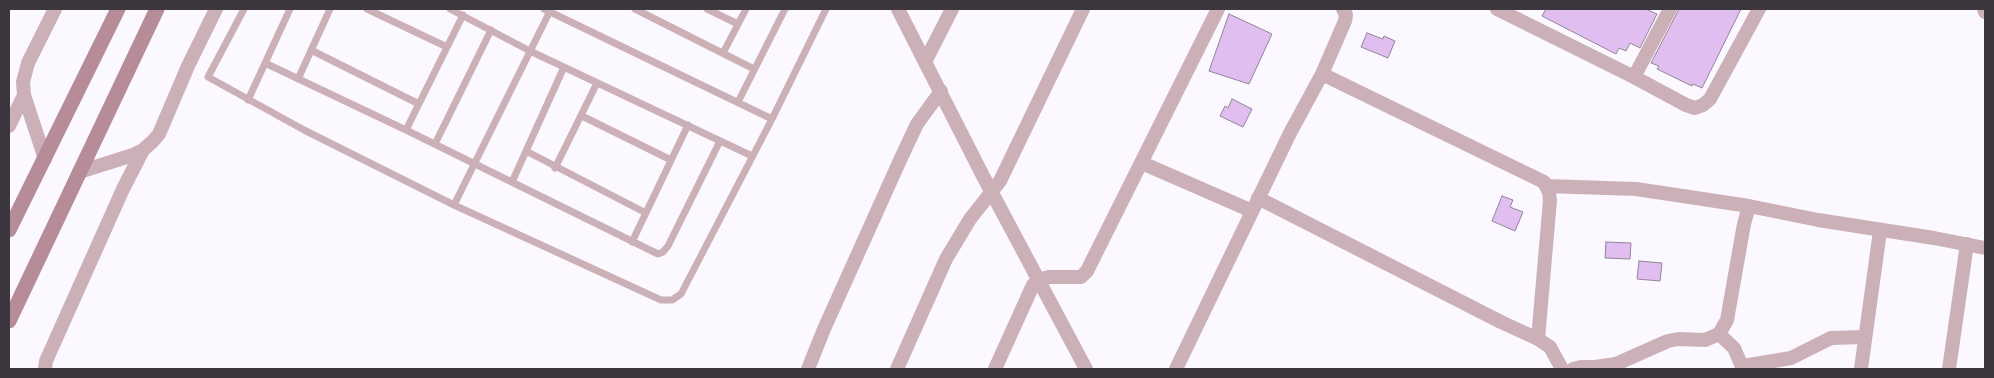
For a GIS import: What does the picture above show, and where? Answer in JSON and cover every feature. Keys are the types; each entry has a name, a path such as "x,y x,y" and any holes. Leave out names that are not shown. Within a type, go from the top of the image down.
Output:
{"street":[{"path":"45,158 24,96 23,82 28,63 55,9"},
{"path":"9,230 118,9"},
{"path":"9,320 157,9"},
{"path":"45,369 46,362 119,198 143,150 159,134 188,66 216,9"},
{"path":"898,9 1086,369"},
{"path":"925,62 952,9"},
{"path":"898,369 946,259 970,219 1000,181 1083,9"},
{"path":"995,369 1033,285 1039,280 1049,277 1081,276 1087,271 1218,9"},
{"path":"1176,369 1290,133 1322,74 1345,21 1346,15 1343,9"},
{"path":"1497,9 1695,108 1703,105 1710,99 1759,9"},
{"path":"1634,77 1670,9"},
{"path":"1322,74 1544,182 1550,200 1538,339"},
{"path":"808,369 901,158 918,124 940,91"},
{"path":"9,126 24,96"},
{"path":"79,172 143,150"},
{"path":"1142,163 1252,211"},
{"path":"1546,186 1623,187 1749,206 1880,231 1985,248"},
{"path":"1258,198 1538,339 1550,347 1562,369"},
{"path":"1572,369 1616,364 1668,341 1678,339 1705,340 1718,334 1726,320 1749,206"},
{"path":"1861,369 1880,231"},
{"path":"1949,369 1967,244"},
{"path":"1718,334 1734,348 1743,368 1791,358 1831,338 1865,337"}],"lane":[{"path":"244,9 208,77 248,100 454,206 661,300 672,300 681,294 826,9"},
{"path":"248,100 290,9"},
{"path":"298,79 330,9"},
{"path":"368,9 447,47"},
{"path":"450,9 530,51 752,156"},
{"path":"635,9 754,69"},
{"path":"707,9 738,24"},
{"path":"723,53 746,9"},
{"path":"738,102 785,9"},
{"path":"454,206 549,10 772,118"},
{"path":"406,130 462,16"},
{"path":"435,144 490,30"},
{"path":"311,50 419,104"},
{"path":"265,63 658,254 663,252 720,141"},
{"path":"512,182 564,67"},
{"path":"555,168 597,83"},
{"path":"582,116 671,160"},
{"path":"632,242 688,126"},
{"path":"526,151 555,168 646,213"}],"building":[{"path":"1546,9 1646,9 1657,14 1640,48 1630,43 1626,51 1619,48 1616,54 1542,16"},
{"path":"1679,9 1741,9 1702,88 1693,84 1692,86 1657,69 1659,66 1651,63"},
{"path":"1229,14 1272,34 1249,84 1209,71"},
{"path":"1367,33 1383,39 1384,36 1395,41 1388,58 1361,47"},
{"path":"1232,99 1252,109 1243,127 1220,116 1225,106 1228,108"},
{"path":"1502,196 1513,200 1510,207 1523,212 1515,231 1492,221"},
{"path":"1606,242 1631,243 1630,259 1605,258"},
{"path":"1639,261 1662,263 1660,281 1637,279"}]}
